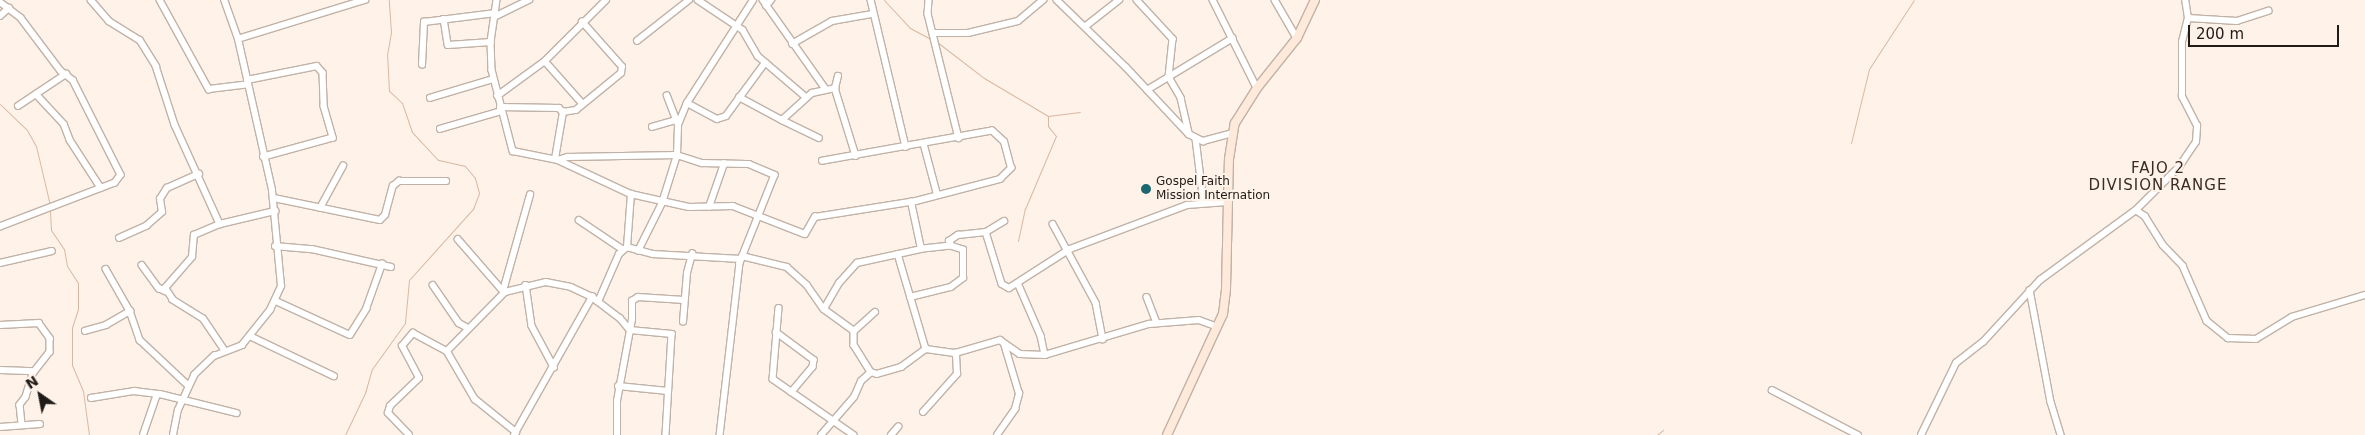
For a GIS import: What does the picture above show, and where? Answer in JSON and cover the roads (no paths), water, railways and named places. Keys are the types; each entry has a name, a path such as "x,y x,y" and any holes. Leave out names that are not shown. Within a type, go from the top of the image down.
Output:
{"main road":[{"path":"1167,435 1218,327 1226,288 1227,202 1232,133 1240,114 1257,88 1297,38 1315,0"}],"street":[{"path":"90,0 109,21 140,40 156,66 175,125 199,174 220,224"},
{"path":"160,0 209,88 247,82 316,66 322,73 324,106 333,138 264,157"},
{"path":"173,435 188,385 203,365 224,350 237,348 250,336 276,301 282,274 275,246 274,198 238,39 224,0"},
{"path":"238,39 365,0"},
{"path":"497,0 491,42 493,78 513,151 556,160 631,194 662,203 733,206 805,234 815,217 911,202 1008,174 1008,151 998,134 992,131 823,161"},
{"path":"422,65 423,24 427,20 495,15 528,0"},
{"path":"497,96 545,61 606,0"},
{"path":"637,41 689,0"},
{"path":"698,0 743,30 766,63 806,97"},
{"path":"677,123 753,0"},
{"path":"771,0 764,3 825,88"},
{"path":"871,0 872,14 890,75 906,147"},
{"path":"929,0 928,14 959,138"},
{"path":"934,33 968,33 1018,21 1043,0"},
{"path":"1057,0 1086,26 1189,134 1196,139 1214,140 1232,133"},
{"path":"1086,26 1119,0"},
{"path":"1137,0 1173,39 1169,77 1181,98 1189,134"},
{"path":"1213,0 1257,88"},
{"path":"1275,0 1297,38"},
{"path":"1921,435 1950,370 1983,342 2030,290 2136,210 2179,167 2196,142 2197,126 2182,97 2182,42 2188,18 2186,0"},
{"path":"0,227 120,179 119,171 77,85 66,74 37,35 4,2"},
{"path":"0,16 9,8"},
{"path":"2188,18 2237,21 2268,11"},
{"path":"792,44 832,21 872,14"},
{"path":"444,20 448,45 491,42"},
{"path":"563,112 576,110 582,102 622,70 582,22"},
{"path":"1147,90 1232,38"},
{"path":"545,61 582,102"},
{"path":"688,104 722,119 766,63"},
{"path":"18,106 66,74"},
{"path":"838,76 835,88 856,156"},
{"path":"430,98 493,78"},
{"path":"782,120 806,97 825,88 835,88"},
{"path":"36,94 64,124 70,140 101,188"},
{"path":"638,250 662,203 677,155 677,123 667,96"},
{"path":"739,98 818,138"},
{"path":"440,130 500,109 559,108 563,112"},
{"path":"556,160 563,112"},
{"path":"652,127 677,123"},
{"path":"1196,139 1204,202"},
{"path":"924,144 937,193"},
{"path":"556,160 568,157 677,155 694,161 749,164 775,175 742,258 720,435"},
{"path":"709,206 724,164"},
{"path":"320,208 343,166"},
{"path":"120,238 146,226 162,212 160,199 168,188 199,174"},
{"path":"274,198 380,220 385,216 394,186 399,181 446,181"},
{"path":"598,302 625,248 631,194"},
{"path":"504,292 530,195"},
{"path":"911,202 921,249"},
{"path":"986,232 1002,284 1009,288 1066,251 1172,209 1204,202 1227,202"},
{"path":"2136,210 2145,216 2163,245 2183,266 2207,321 2228,338 2256,339 2292,317 2365,295"},
{"path":"165,291 166,285 192,257 194,235 220,224 275,211"},
{"path":"578,220 625,248 742,258 787,267 807,285 824,309 854,331"},
{"path":"951,246 949,241 958,235 986,232 1004,221"},
{"path":"1053,224 1096,303 1103,339"},
{"path":"458,239 504,292"},
{"path":"275,246 312,249 390,267"},
{"path":"824,309 839,283 857,263 921,249 951,246 964,251 963,278 951,287 910,297"},
{"path":"0,262 52,251"},
{"path":"683,322 684,300 692,254"},
{"path":"898,254 926,349"},
{"path":"276,301 350,335 366,309 382,264"},
{"path":"142,265 159,288 203,319 224,350"},
{"path":"106,269 130,311 140,340 188,385"},
{"path":"447,351 504,292 526,285 558,283 592,297 620,318 630,330 672,334 666,435"},
{"path":"1018,283 1041,336 1046,355"},
{"path":"433,285 459,323 468,328"},
{"path":"526,285 532,326 554,367"},
{"path":"2030,290 2051,402 2061,435"},
{"path":"409,435 388,412 390,406 419,378 402,344 415,333 447,351 475,399 515,434 592,297"},
{"path":"1147,297 1156,323"},
{"path":"617,435 618,386 630,330 634,298 684,300"},
{"path":"780,308 776,332 773,379 831,421 854,435"},
{"path":"85,330 106,325 130,311"},
{"path":"876,312 854,331 854,345 872,372 877,374 902,367 926,349 956,353 1000,340 1020,354 1046,355 1156,323 1199,320 1218,327"},
{"path":"0,324 38,324 47,331 50,352 34,371 19,410 22,425"},
{"path":"776,332 814,360 814,367 792,392"},
{"path":"250,336 334,376"},
{"path":"997,435 1015,409 1019,394 1004,344"},
{"path":"923,412 958,374 956,353"},
{"path":"0,370 34,371"},
{"path":"820,435 854,396 861,381 872,372"},
{"path":"618,386 668,391"},
{"path":"1772,390 1858,435"},
{"path":"92,398 127,391 157,394 237,413"},
{"path":"143,435 157,394"},
{"path":"0,427 40,424"},
{"path":"891,435 898,428"}],"waterway":[{"path":"345,435 365,393 372,369 405,323 409,280 473,209 479,193 475,178 465,166 438,160 412,132 402,103 389,91 387,55 391,32 389,0"},
{"path":"884,0 910,28 933,40"},
{"path":"1851,143 1869,69 1914,0"},
{"path":"937,42 984,78 1048,116 1080,112"},
{"path":"0,104 27,130 36,146 50,205"},
{"path":"1018,241 1025,209 1056,136 1048,126 1048,116"},
{"path":"50,211 51,230 64,249 67,266 78,283 78,309 72,327 72,365 83,391 89,435"},
{"path":"1657,435 1663,430"}],"place":[{"name":"Gospel Faith Mission Internation","path":"1146,189"}],"district":[{"name":"FAJO 2 DIVISION RANGE","path":"2158,176"}]}
